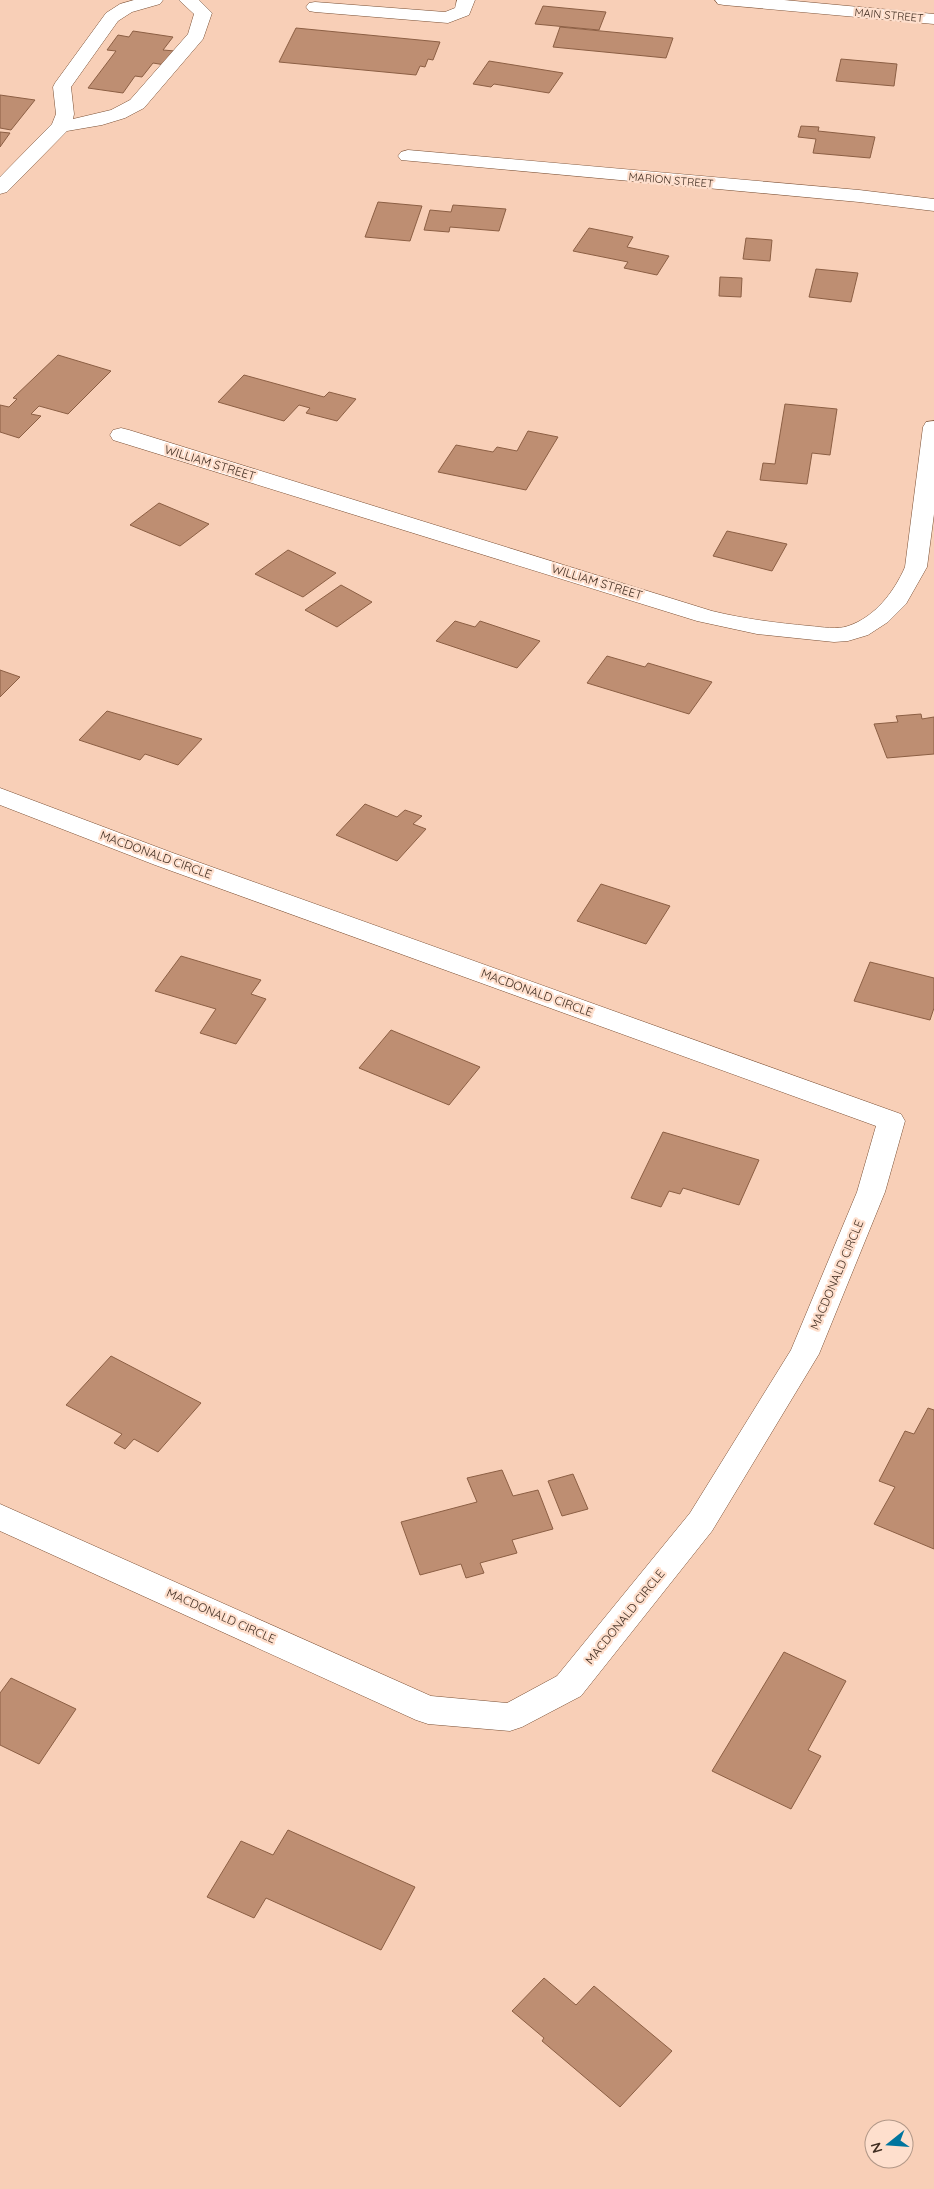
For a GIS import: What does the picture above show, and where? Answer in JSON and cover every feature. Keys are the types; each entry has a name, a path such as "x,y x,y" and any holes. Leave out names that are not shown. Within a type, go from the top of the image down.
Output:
{"street":[{"path":"0,188 61,126 64,114 62,87 112,17 126,8 154,0"},
{"path":"61,126 96,121 118,114 137,104 197,35 203,14 188,0"},
{"path":"315,7 448,18 463,11 466,0"},
{"name":"MAIN STREET","path":"724,0 934,19"},
{"name":"MARION STREET","path":"408,156 859,196 934,205"},
{"name":"WILLIAM STREET","path":"121,435 705,616 739,625 783,632 827,635 847,634 863,628 890,609 909,585 916,567 934,427"},
{"name":"MACDONALD CIRCLE","path":"0,796 164,859 891,1121 871,1192 804,1354 701,1522 570,1686 510,1717 428,1710 0,1516"}],"building":[{"path":"543,6 606,12 599,30 535,24"},
{"path":"560,27 673,38 666,58 553,47"},
{"path":"296,28 440,42 433,60 428,59 425,67 420,66 416,75 279,62"},
{"path":"133,31 173,37 163,50 175,51 165,65 153,63 142,77 135,76 123,93 88,88 116,51 107,50 118,35 129,37"},
{"path":"841,59 897,64 894,86 836,81"},
{"path":"489,61 563,73 549,93 494,84 491,87 473,84"},
{"path":"0,95 35,100 11,130 0,128"},
{"path":"801,126 819,127 818,131 875,137 870,158 813,153 816,139 798,137"},
{"path":"0,132 10,133 0,147"},
{"path":"378,202 422,206 410,241 365,237"},
{"path":"453,205 506,209 499,231 450,227 449,232 424,230 430,210 451,212"},
{"path":"589,228 633,237 627,247 669,256 657,275 624,268 628,262 573,251"},
{"path":"746,238 772,240 770,261 743,259"},
{"path":"816,269 858,273 851,302 809,297"},
{"path":"720,277 742,278 741,297 719,296"},
{"path":"58,355 111,371 68,414 39,406 31,414 41,416 19,438 0,432 0,405 9,407 17,399 13,398"},
{"path":"244,375 324,397 329,392 356,399 337,421 306,413 310,408 299,405 284,421 218,402"},
{"path":"785,404 837,409 830,455 812,453 807,484 760,480 763,463 775,464"},
{"path":"528,431 558,437 526,490 438,472 456,445 493,452 497,447 517,451"},
{"path":"159,503 209,524 180,546 130,525"},
{"path":"727,531 787,544 772,571 713,556"},
{"path":"288,550 336,573 303,597 255,574"},
{"path":"341,585 372,602 337,627 305,610"},
{"path":"455,621 475,627 480,621 540,641 517,668 436,641"},
{"path":"607,656 645,667 648,663 712,682 689,714 587,683"},
{"path":"0,670 20,677 0,697"},
{"path":"107,711 202,739 178,765 145,754 140,760 79,740"},
{"path":"921,714 922,719 934,717 934,754 887,758 874,724 898,722 896,716"},
{"path":"365,804 397,817 405,810 422,816 413,824 426,829 397,861 336,835"},
{"path":"601,884 670,906 646,944 577,921"},
{"path":"181,956 261,980 251,994 266,999 236,1044 200,1033 216,1009 155,991"},
{"path":"870,962 934,978 934,1008 930,1020 854,1001"},
{"path":"391,1030 480,1067 449,1105 359,1068"},
{"path":"663,1132 759,1160 739,1205 683,1188 680,1194 669,1191 661,1207 631,1198"},
{"path":"111,1356 201,1403 158,1452 134,1439 125,1449 114,1443 122,1434 66,1405"},
{"path":"928,1408 934,1410 934,1549 874,1524 895,1487 879,1481 905,1431 914,1434"},
{"path":"502,1470 513,1496 538,1490 553,1529 512,1540 517,1553 480,1563 484,1573 466,1578 461,1564 420,1575 401,1522 477,1502 467,1478"},
{"path":"573,1474 588,1509 562,1516 548,1481"},
{"path":"784,1652 846,1681 808,1750 821,1756 791,1809 712,1771"},
{"path":"11,1678 76,1709 39,1764 0,1745 0,1693"},
{"path":"288,1830 415,1887 381,1950 266,1898 254,1918 207,1897 241,1841 273,1855"},
{"path":"544,1978 576,2005 594,1986 672,2051 620,2107 542,2041 544,2038 512,2011"}]}
